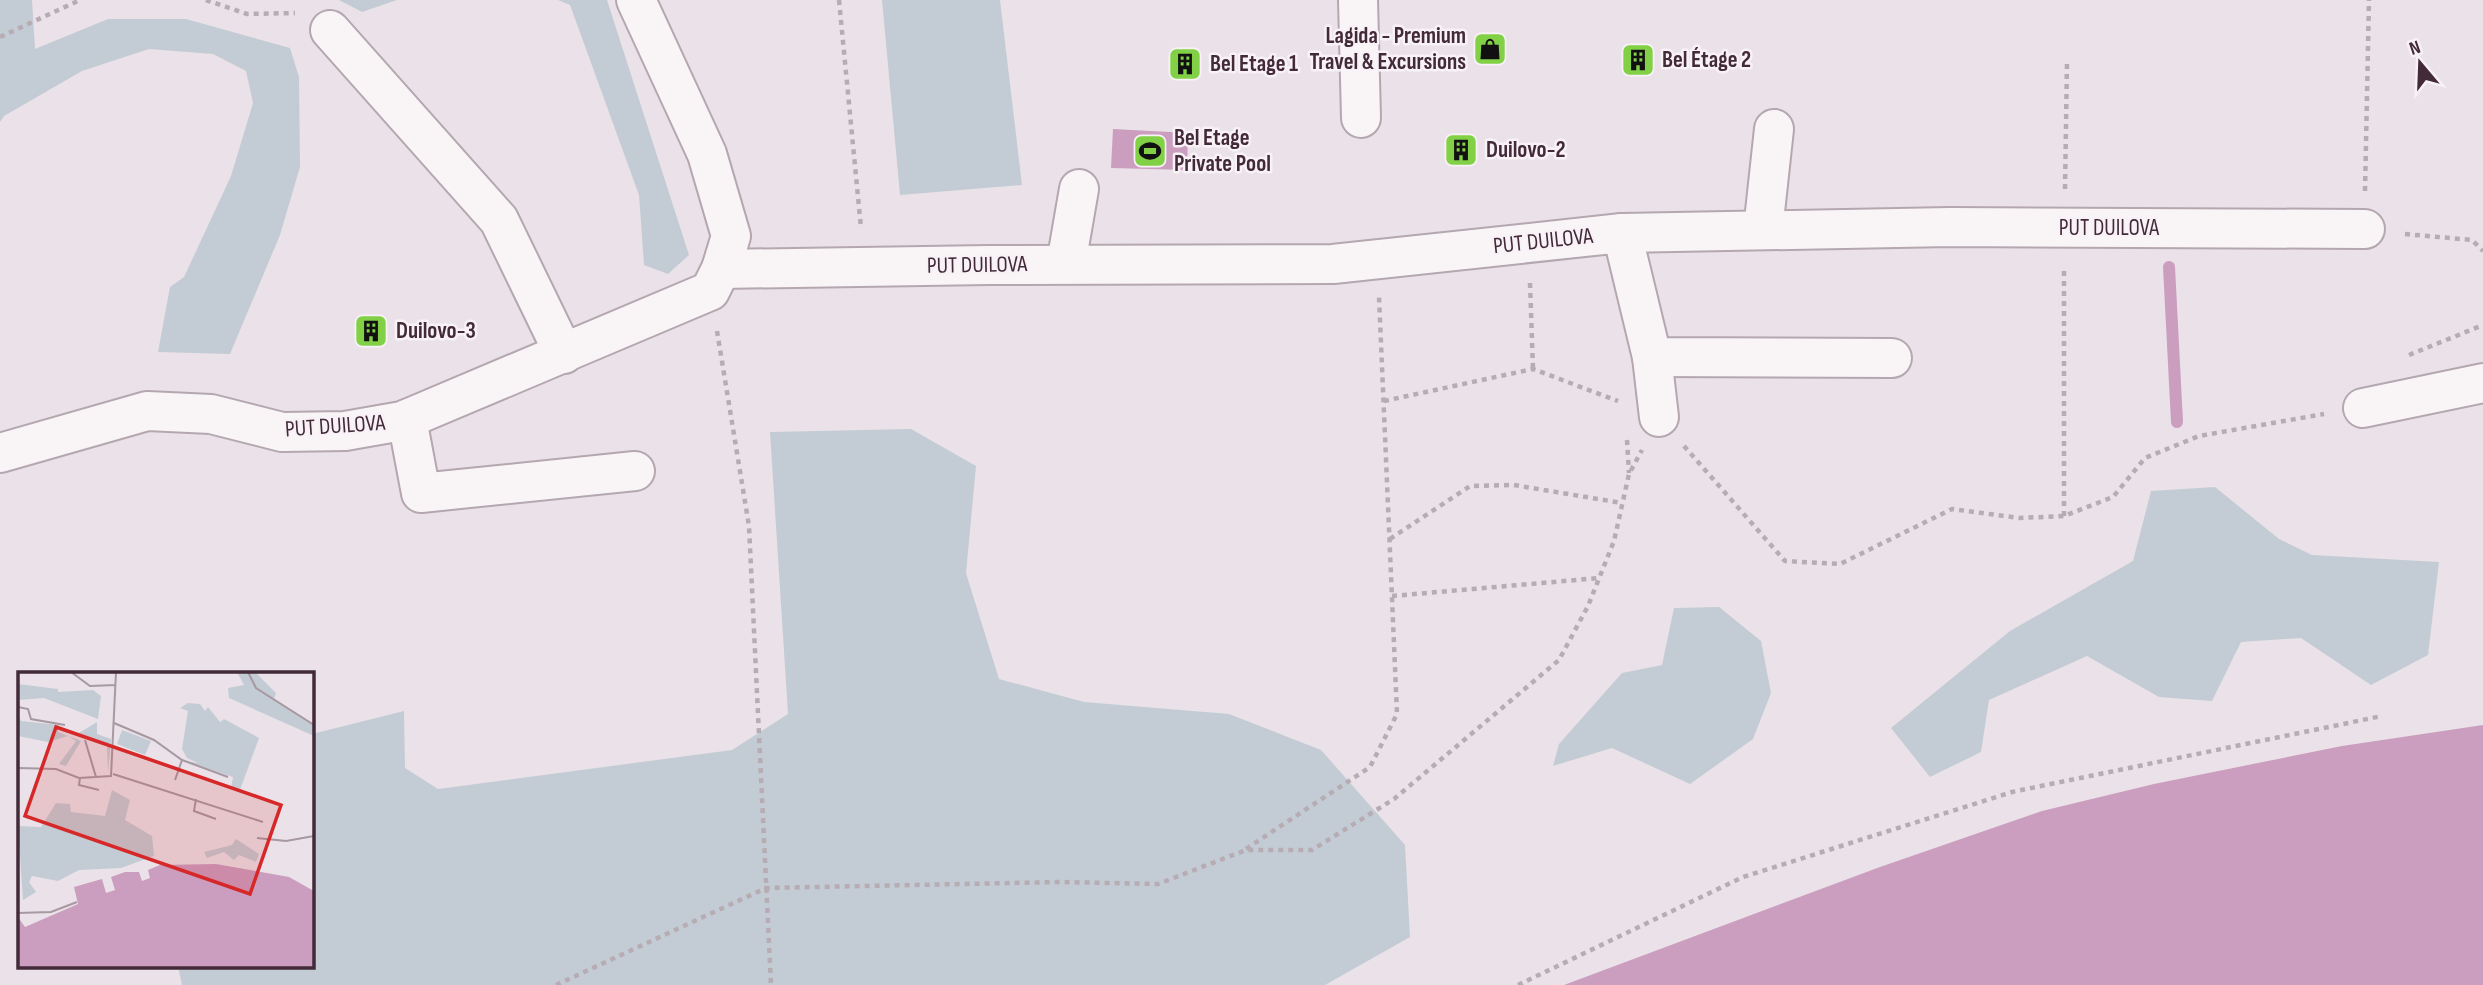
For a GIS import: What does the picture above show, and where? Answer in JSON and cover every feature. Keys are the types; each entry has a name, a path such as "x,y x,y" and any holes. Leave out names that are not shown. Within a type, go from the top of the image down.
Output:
{"street":[{"path":"636,0 707,154 731,236 716,280"},
{"path":"1358,0 1361,118"},
{"path":"330,30 499,220 564,354"},
{"path":"1763,230 1774,129"},
{"path":"1066,264 1079,189"},
{"name":"PUT DUILOVA","path":"0,453 147,411 211,414 282,432 345,430 407,419 564,354 716,280 865,267 1333,264 1622,233 2064,228 2365,229"},
{"path":"1622,233 1652,357 1659,417"},
{"path":"1652,357 1892,358"},
{"path":"2363,408 2483,383"},
{"path":"407,419 421,494 635,471"}],"path":[{"path":"0,37 80,0"},
{"path":"206,0 247,14 298,13 330,30"},
{"path":"839,0 865,267"},
{"path":"2369,0 2365,229 2472,240 2483,251"},
{"path":"2064,516 2067,61"},
{"path":"1528,242 1534,369"},
{"path":"556,985 766,888 1060,882 1158,884 1246,850 1370,767 1397,714 1377,258"},
{"path":"716,280 749,526 771,985"},
{"path":"1383,401 1534,369 1624,403"},
{"path":"1659,417 1785,561 1840,565 1952,509 2019,518 2064,516 2113,498 2145,458 2199,436 2363,408"},
{"path":"1246,850 1312,850 1394,799 1559,660 1588,606 1614,541 1629,474 1626,439"},
{"path":"1389,539 1470,486 1514,485 1622,503"},
{"path":"1392,596 1600,578"},
{"path":"1518,985 1743,877 2012,792 2382,716"}],"shaded area":[{"path":"0,0 32,0 35,49 108,19 186,19 290,48 299,77 300,167 280,235 230,354 158,352 170,287 184,277 231,176 253,103 246,71 213,54 149,49 82,71 4,116 0,122"},
{"path":"339,0 397,0 362,12"},
{"path":"558,0 607,0 689,255 668,274 644,265 639,195 570,5"},
{"path":"882,0 1000,0 1022,185 900,195"},
{"name":"Bel Etage Private Pool","path":"1113,129 1188,133 1187,170 1111,168"},
{"path":"911,429 976,466 966,573 999,679 1084,702 1229,714 1321,750 1405,845 1410,937 1325,985 182,985 178,968 313,968 313,734 404,711 405,768 438,789 732,750 788,714 770,432"},
{"path":"2215,487 2279,539 2312,555 2439,562 2428,655 2371,685 2301,638 2241,642 2212,701 2159,697 2087,656 1989,700 1981,752 1930,777 1891,728 2010,631 2133,561 2151,491"},
{"path":"1719,607 1761,641 1771,693 1753,739 1690,784 1612,748 1553,766 1559,744 1622,673 1662,665 1674,608"},
{"path":"2483,725 2483,985 1564,985 1880,867 2042,811 2154,784 2342,746"}],"waterway":[{"path":"2169,267 2177,422"}],"place":[{"name":"Lagida - Premium Travel & Excursions","path":"1490,49"},
{"name":"Bel Étage 2","path":"1638,60"},
{"name":"Bel Etage 1","path":"1185,64"},
{"name":"Duilovo-2","path":"1461,150"},
{"name":"Bel Etage Private Pool","path":"1150,151"},
{"name":"Duilovo-3","path":"371,331"}]}
